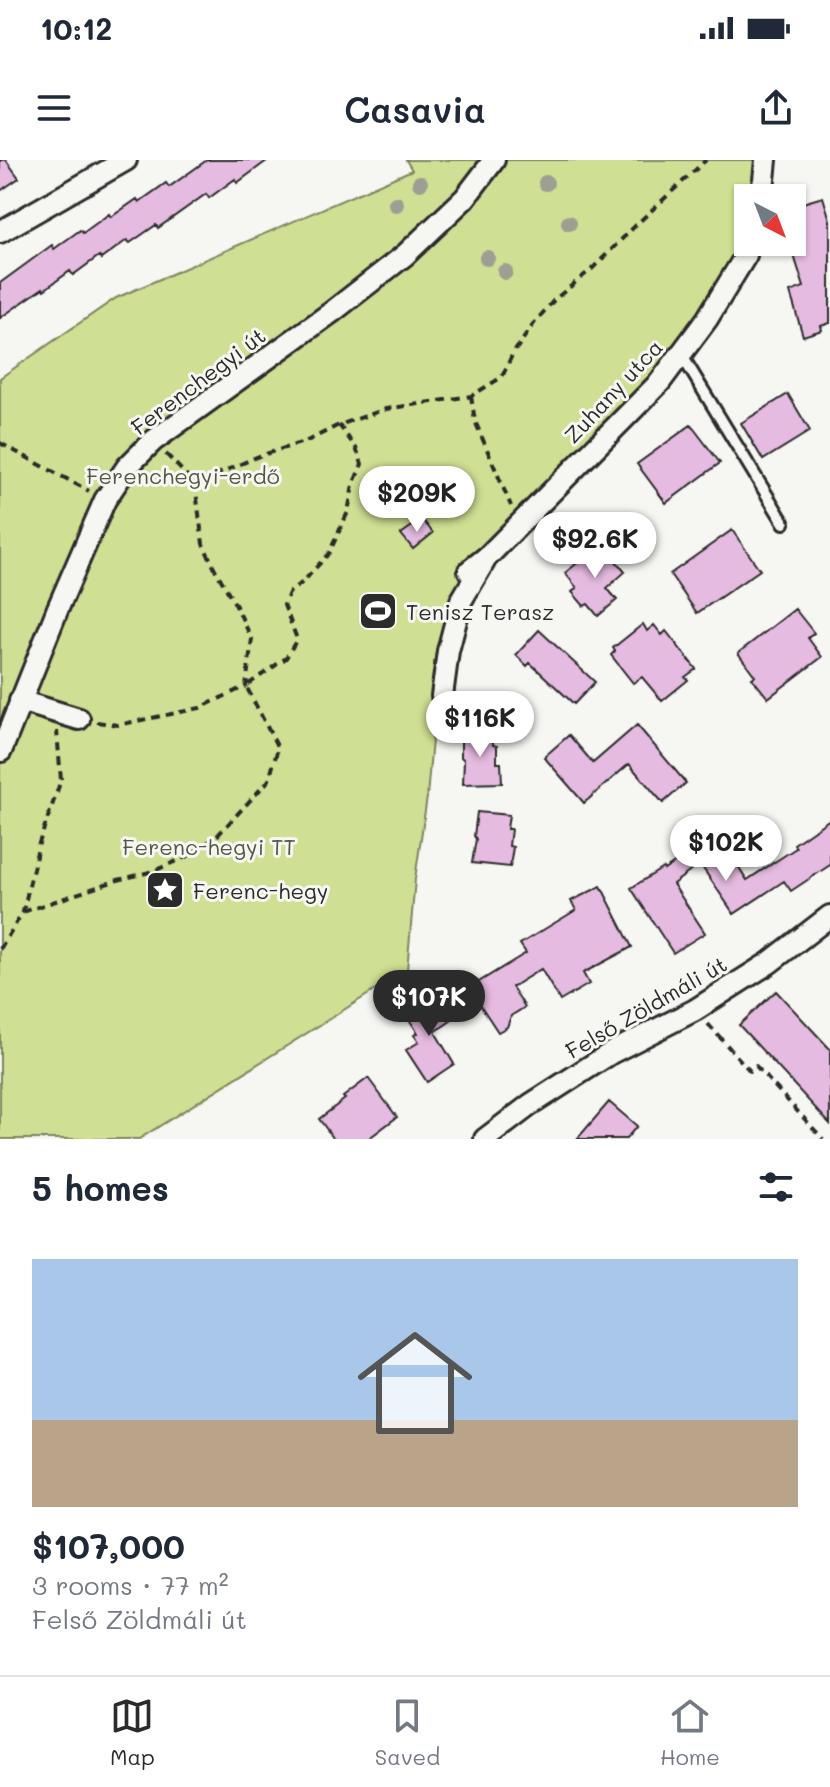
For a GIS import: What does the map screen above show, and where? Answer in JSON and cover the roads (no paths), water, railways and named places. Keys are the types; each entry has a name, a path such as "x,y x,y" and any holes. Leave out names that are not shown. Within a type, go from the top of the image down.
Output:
{"street":[{"path":"0,232 126,160"},
{"name":"Ferenchegyi út","path":"1,751 105,500 127,467 153,441 332,312 405,255 465,198 494,160"},
{"path":"763,184 766,160"},
{"name":"Zuhany utca","path":"469,571 488,556 660,382 707,319 745,256"},
{"name":"Zuhany utca","path":"442,696 448,651 461,601 488,556"},
{"path":"20,701 70,716"},
{"name":"Felső Zöldmáli út","path":"485,1139 530,1105 611,1053 695,1010 769,963 830,916"}],"lane":[{"path":"681,354 784,523"}],"place":[{"name":"Tenisz Terasz","path":"378,611"},
{"name":"Ferenc-hegy","path":"165,890"}],"park label":[{"name":"Ferenchegyi-erdő","path":"183,475"},
{"name":"Ferenc-hegyi TT","path":"209,846"}]}
